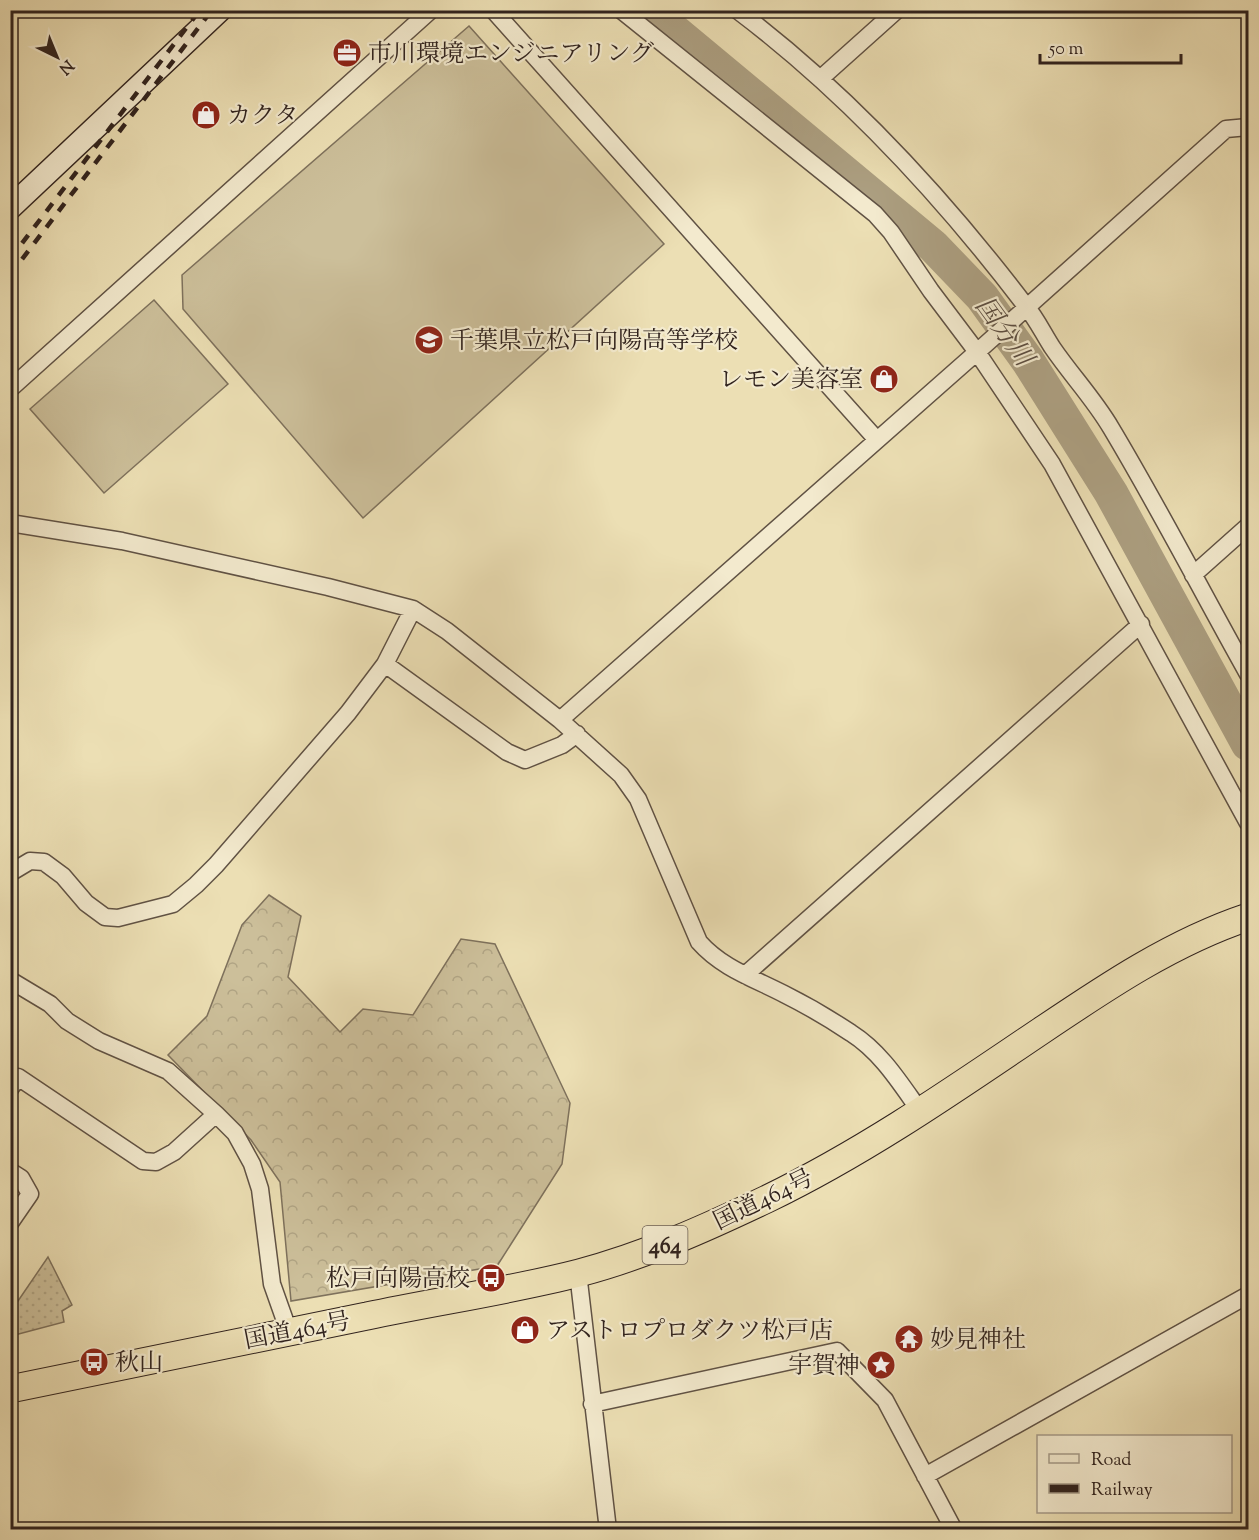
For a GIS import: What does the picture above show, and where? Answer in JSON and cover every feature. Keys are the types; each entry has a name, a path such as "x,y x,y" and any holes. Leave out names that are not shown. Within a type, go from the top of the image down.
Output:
{"highway":[{"name":"国道464号","path":"10,1389 167,1355 578,1273 663,1246 822,1171 920,1111 1129,973 1207,932 1248,917"}],"main road":[{"path":"10,208 220,10"}],"street":[{"path":"10,388 431,10"},
{"path":"494,10 877,440"},
{"path":"621,10 875,214 891,232 931,291 982,347 1052,464 1248,823"},
{"path":"737,10 820,79 875,130 919,178 1054,349 1110,426 1248,674"},
{"path":"820,79 897,10"},
{"path":"560,720 1226,129 1248,127"},
{"path":"10,523 122,541 328,587 413,609 447,631 560,720 621,775 638,799 699,942 712,957 786,995 868,1045 920,1111"},
{"path":"1193,574 1248,526"},
{"path":"10,873 30,861 44,862 63,876 86,903 105,917 118,918 173,904 196,885 265,811 348,713 385,664 413,609"},
{"path":"745,975 1141,624"},
{"path":"385,664 507,752 525,760 562,745 577,734"},
{"path":"10,980 50,1004 67,1021 99,1041 168,1071 235,1133 252,1164 260,1189 272,1284 289,1332"},
{"path":"10,1089 18,1077 143,1161 156,1162 174,1152 216,1114"},
{"path":"10,1171 21,1178 30,1194 10,1223"},
{"path":"578,1273 608,1530"},
{"path":"925,1476 1248,1295"},
{"path":"592,1404 837,1351 885,1400 954,1530"}],"green space":[{"path":"469,26 664,244 363,518 183,309 182,275"},
{"path":"154,300 228,384 104,493 30,409"},
{"path":"269,895 301,916 288,977 340,1032 363,1009 413,1015 461,939 495,944 570,1103 562,1164 497,1266 291,1301 280,1182 251,1140 168,1055 207,1016 242,925"},
{"path":"48,1257 72,1305 62,1311 64,1322 11,1336 11,1298 18,1301"}],"waterway":[{"name":"国分川","path":"649,10 933,246 982,297 1028,361 1111,493 1248,744"}],"railway":[{"path":"10,259 200,10"},
{"path":"10,275 212,10"}],"place":[{"name":"市川環境エンジニアリング","path":"347,53"},
{"name":"カクタ","path":"206,115"},
{"name":"千葉県立松戸向陽高等学校","path":"429,340"},
{"name":"レモン美容室","path":"884,379"},
{"name":"松戸向陽高校","path":"491,1278"},
{"name":"アストロプロダクツ松戸店","path":"525,1330"},
{"name":"妙見神社","path":"909,1339"},
{"name":"秋山","path":"94,1362"},
{"name":"宇賀神","path":"881,1365"}]}
